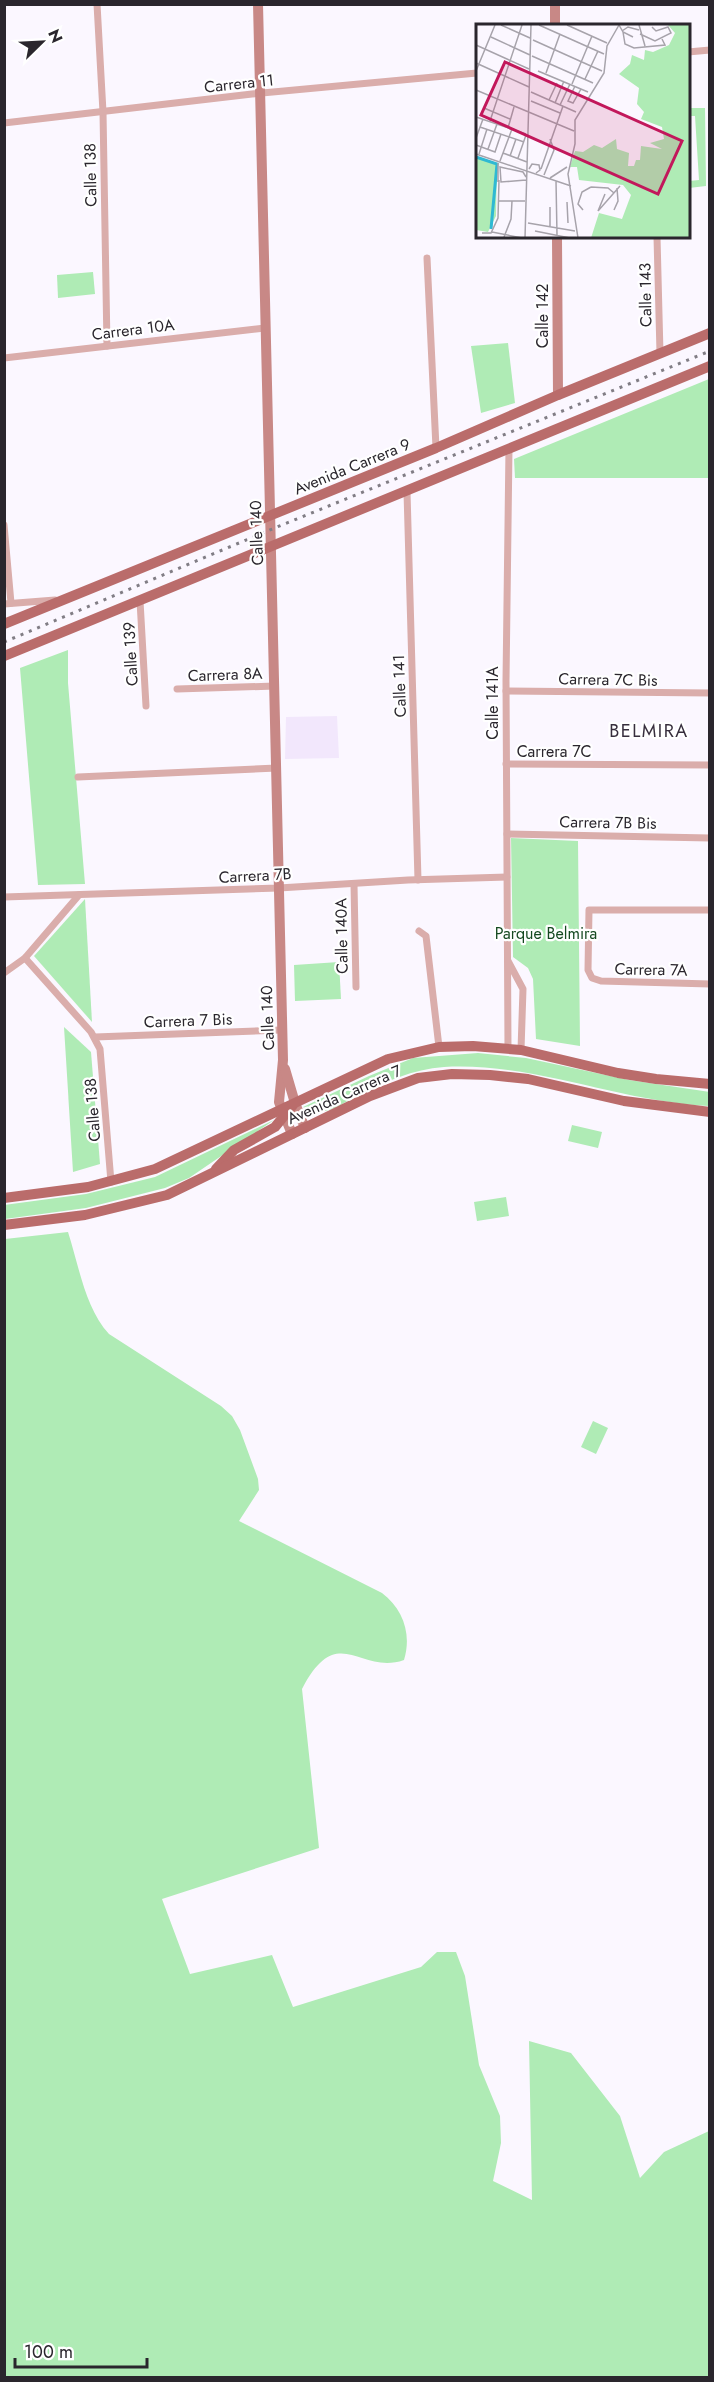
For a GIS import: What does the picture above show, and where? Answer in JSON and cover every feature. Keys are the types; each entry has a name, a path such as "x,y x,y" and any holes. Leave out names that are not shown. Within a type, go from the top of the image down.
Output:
{"main road":[{"name":"Avenida Carrera 9","path":"4,624 436,448 710,333"},
{"path":"4,656 710,366"},
{"name":"Avenida Carrera 7","path":"4,1198 88,1187 170,1163 282,1113 295,1103 388,1059 439,1047 473,1046 521,1050 618,1073 710,1084"},
{"name":"Avenida Carrera 7","path":"4,1225 85,1215 167,1195 400,1083 418,1078 452,1074 528,1079 624,1101 710,1112"},
{"path":"212,1173 234,1150 271,1130 282,1113"}],"street":[{"name":"Calle 138","path":"97,4 103,112 107,346"},
{"name":"Calle 140","path":"258,4 283,1060 279,1099 282,1113 292,1134"},
{"path":"555,4 555,24"},
{"path":"690,52 710,50"},
{"name":"Carrera 11","path":"4,123 261,93 476,73"},
{"name":"Calle 142","path":"557,238 558,395"},
{"name":"Calle 143","path":"657,238 660,353"},
{"path":"427,258 436,448"},
{"name":"Carrera 10A","path":"4,358 265,328"},
{"name":"Calle 141A","path":"508,1049 506,691 509,448"},
{"name":"Calle 141","path":"407,492 418,880"},
{"path":"4,525 8,604 64,600"},
{"name":"Calle 139","path":"140,601 146,706"},
{"name":"Carrera 8A","path":"177,689 275,686"},
{"name":"Carrera 7C Bis","path":"506,691 710,693"},
{"name":"Carrera 7C","path":"506,764 710,765"},
{"path":"78,777 277,768"},
{"name":"Carrera 7B Bis","path":"507,834 710,838"},
{"name":"Carrera 7B","path":"4,897 279,888 507,877"},
{"name":"Calle 140A","path":"354,884 356,987"},
{"path":"4,973 25,958 79,895"},
{"name":"Carrera 7A","path":"710,910 589,910 588,970 592,978 601,981 710,984"},
{"path":"419,931 426,936 439,1047"},
{"path":"25,958 95,1037"},
{"name":"Calle 141A","path":"507,958 523,989 521,1050"},
{"name":"Carrera 7 Bis","path":"95,1037 281,1030"},
{"name":"Calle 138","path":"95,1037 101,1054 111,1182"},
{"name":"Calle 140","path":"283,1060 295,1103 305,1128"}],"shaded area":[{"path":"337,716 339,758 285,759 286,717"}],"green space":[{"path":"690,108 705,108 706,186 690,188 690,181 699,180 695,116 690,116"},
{"path":"93,272 95,294 58,298 57,275"},
{"path":"508,343 515,403 481,413 471,346"},
{"path":"709,379 709,478 515,478 514,459"},
{"path":"68,650 68,683 85,884 38,885 20,668"},
{"name":"Parque Belmira","path":"511,838 578,841 580,1046 536,1039 533,979 528,968 513,957"},
{"path":"85,899 92,1022 34,956"},
{"path":"339,962 341,999 295,1001 294,965"},
{"path":"64,1027 91,1052 100,1164 73,1172"},
{"path":"478,1053 526,1058 629,1080 710,1092 709,1106 643,1098 511,1070 444,1067 421,1070 400,1077 322,1112 311,1111 303,1107 413,1058"},
{"path":"274,1120 189,1178 165,1188 86,1208 5,1219 4,1205 86,1194 155,1177"},
{"path":"572,1125 602,1132 598,1148 568,1141"},
{"path":"506,1197 509,1216 477,1221 474,1202"},
{"path":"68,1232 88,1299 109,1334 221,1406 232,1416 240,1430 258,1479 259,1490 239,1521 382,1593 400,1614 406,1632 404,1660 388,1663 375,1662 338,1654 327,1658 315,1669 302,1689 319,1848 162,1899 190,1974 272,1955 293,2007 421,1967 437,1952 456,1952 465,1976 479,2065 500,2116 501,2143 493,2181 532,2200 529,2041 571,2053 620,2116 640,2178 664,2152 709,2131 709,2377 5,2377 5,1239"},
{"path":"593,1421 608,1428 596,1454 581,1447"}],"railway":[{"path":"4,642 277,527 710,351"}],"district":[{"name":"BELMIRA","path":"649,731"}]}
